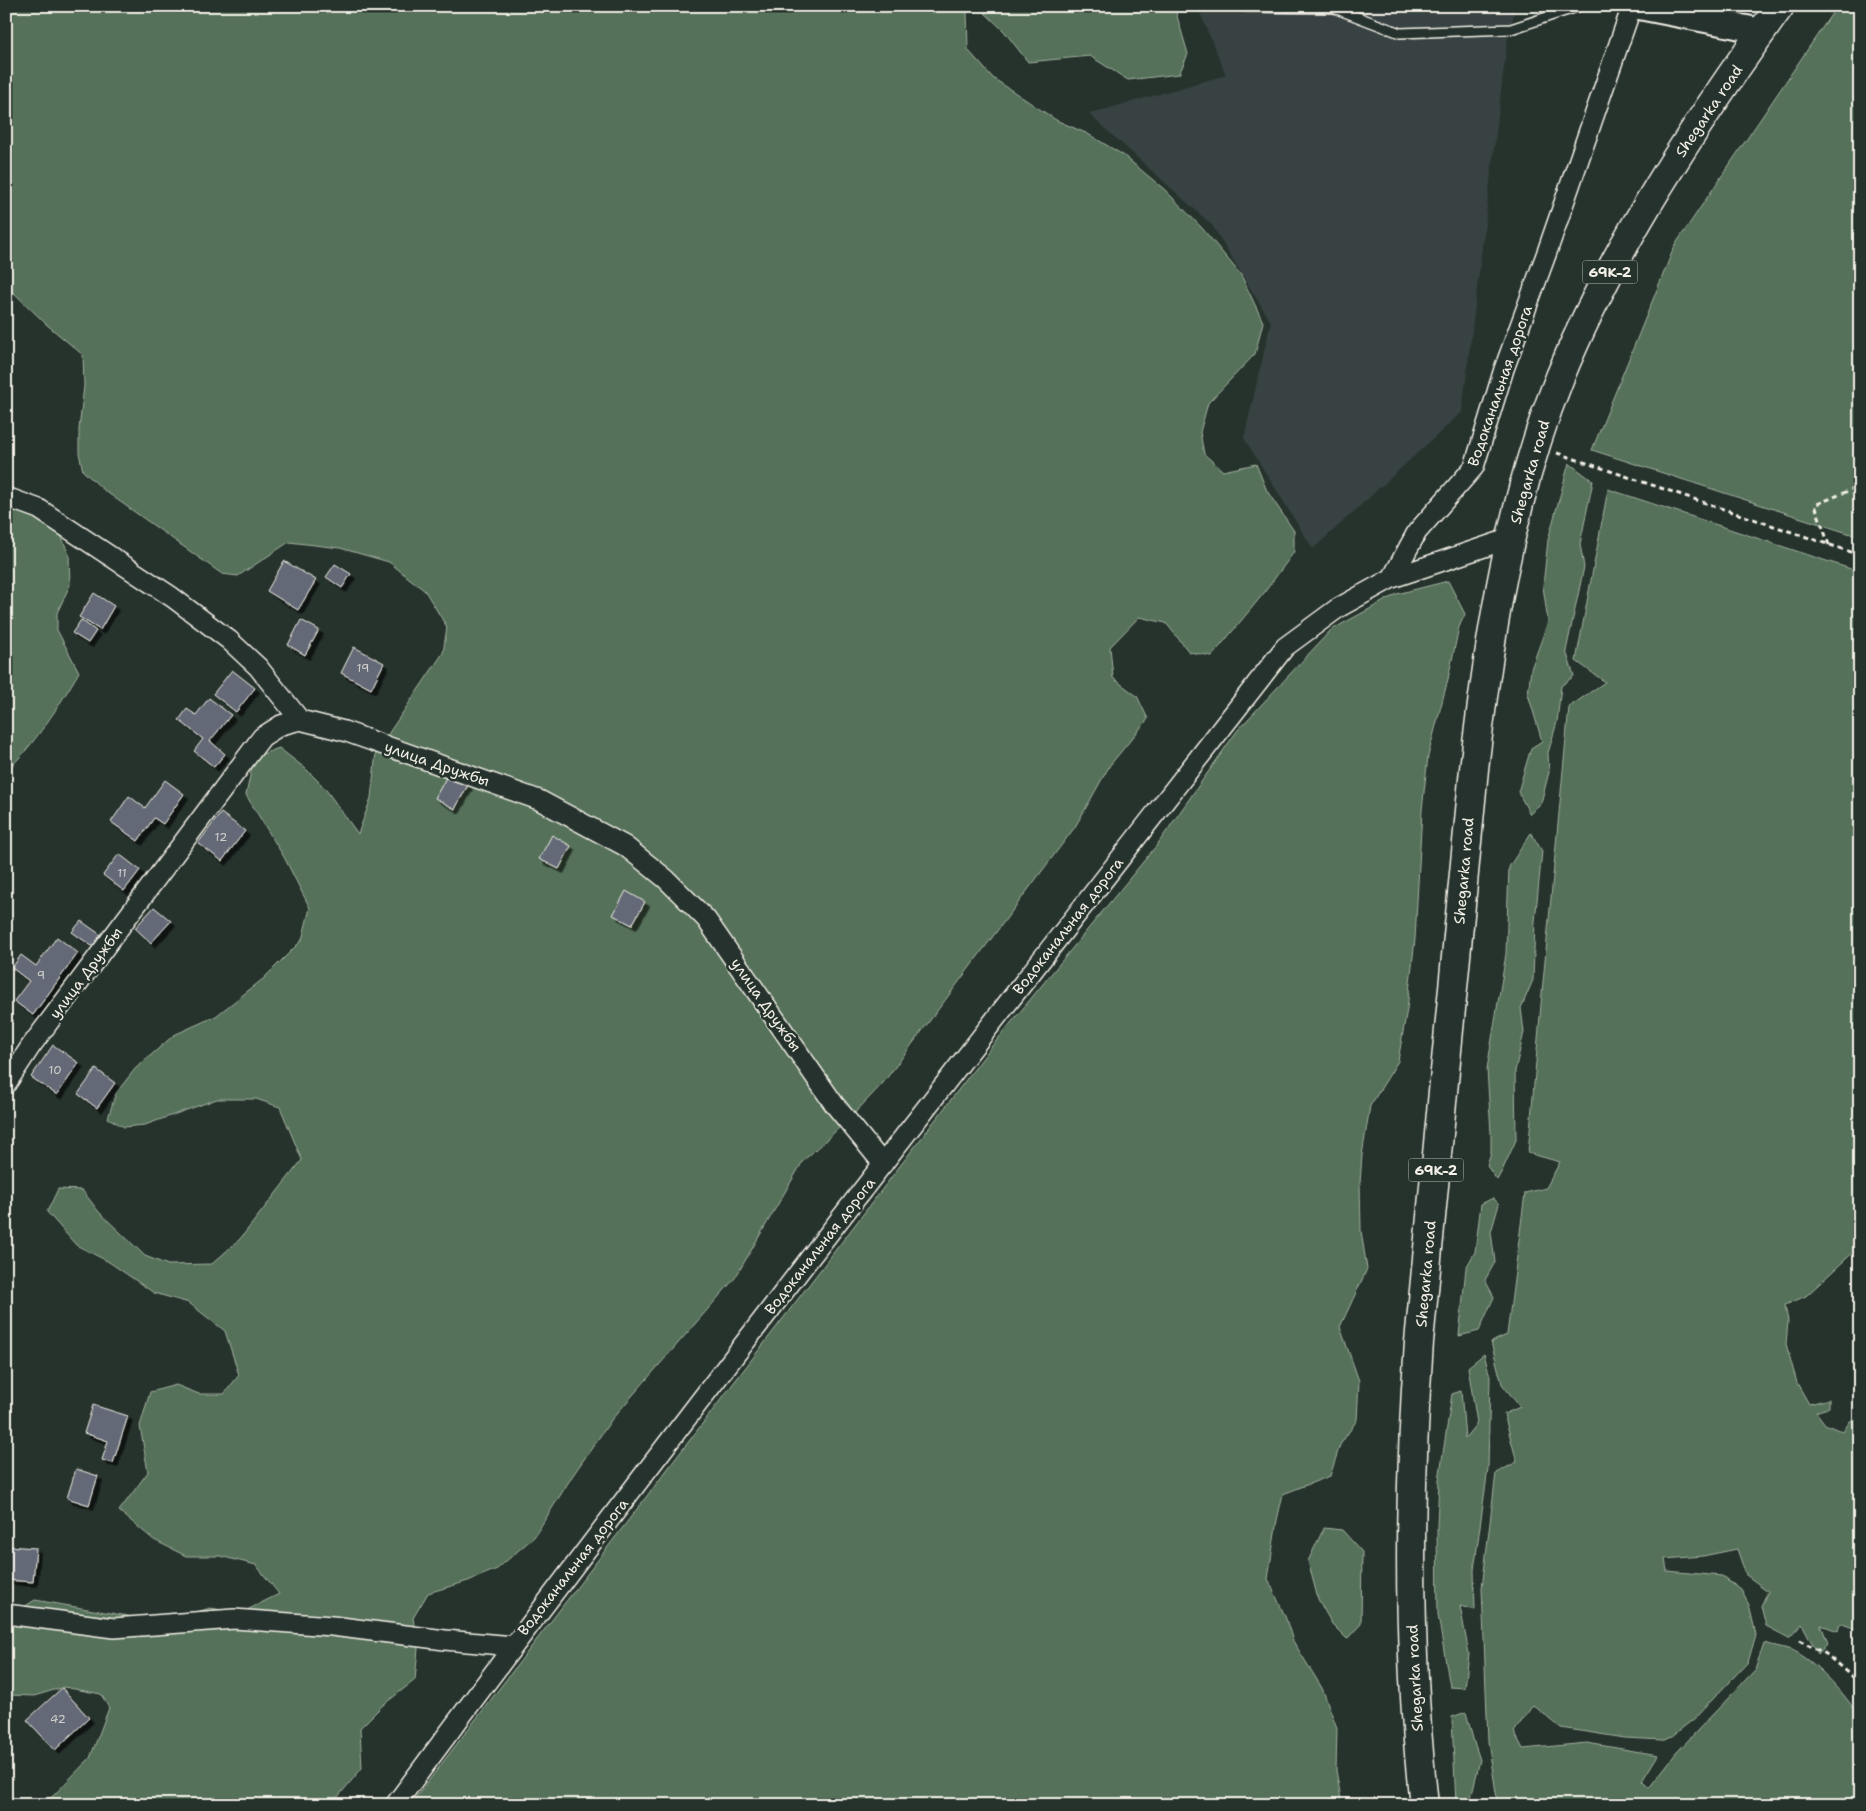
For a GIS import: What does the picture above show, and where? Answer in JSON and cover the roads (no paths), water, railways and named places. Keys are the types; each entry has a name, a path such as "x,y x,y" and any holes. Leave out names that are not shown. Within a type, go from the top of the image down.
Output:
{"main road":[{"name":"Shegarka road","path":"1424,1805 1411,1604 1411,1474 1414,1410 1481,706 1511,538 1536,446 1559,379 1588,312 1666,175 1780,6"}],"street":[{"path":"1633,6 1762,31"},
{"name":"Водоканальная дорога","path":"395,1805 513,1646 883,1164 1285,647 1338,608 1392,578 1417,532 1474,467 1504,369 1633,6"},
{"path":"6,497 39,509 172,597 229,640 258,667 300,720"},
{"path":"1392,578 1511,538"},
{"name":"улица Дружбы","path":"6,1084 31,1046 262,737 281,725 300,720 344,731 539,800 626,846 666,879 706,919 834,1104 883,1164"},
{"path":"6,1614 114,1628 234,1619 332,1626 445,1640 513,1646"}],"lane":[{"path":"1246,7 1334,8 1400,33 1511,29 1580,6"}]}
